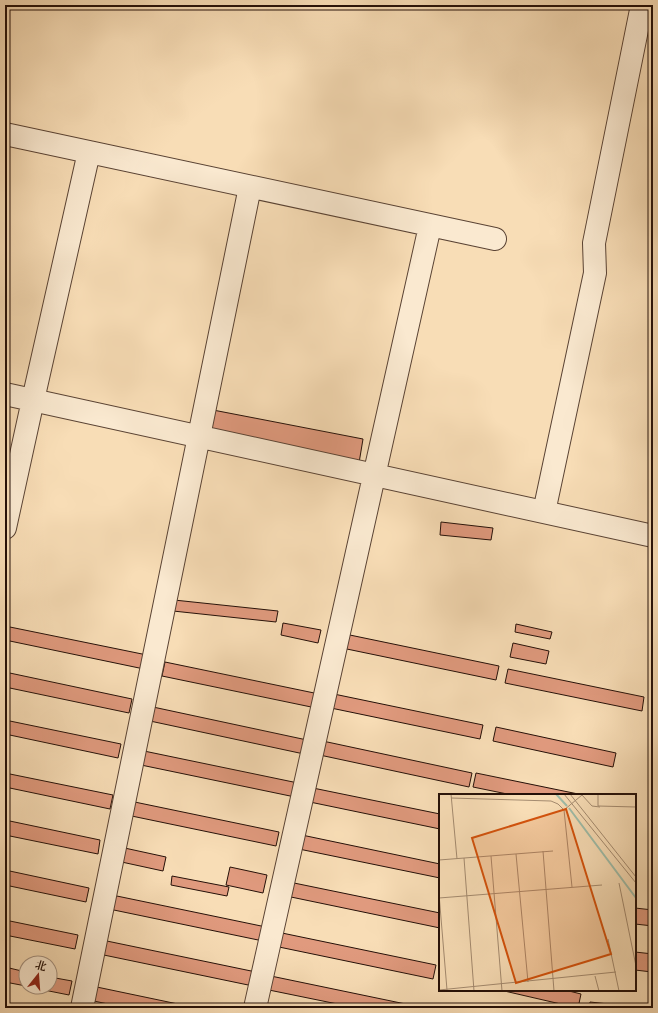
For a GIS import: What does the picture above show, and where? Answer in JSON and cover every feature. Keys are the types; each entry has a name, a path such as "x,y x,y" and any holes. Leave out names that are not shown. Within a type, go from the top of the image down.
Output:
{"street":[{"path":"544,512 595,273 594,243 642,5"},
{"path":"5,134 495,240"},
{"path":"5,528 89,152"},
{"path":"82,1008 250,186"},
{"path":"255,1008 430,226"},
{"path":"5,394 653,536"}],"building":[{"path":"213,410 363,439 359,463 209,433"},
{"path":"441,522 493,528 491,540 440,535"},
{"path":"174,600 278,611 276,622 173,611"},
{"path":"283,623 321,630 318,643 281,635"},
{"path":"516,624 552,632 550,639 515,632"},
{"path":"5,626 147,655 144,669 5,640"},
{"path":"345,634 499,666 496,680 342,648"},
{"path":"513,643 549,651 546,664 510,657"},
{"path":"165,662 319,694 316,708 162,676"},
{"path":"508,669 644,697 642,711 505,683"},
{"path":"5,672 132,699 129,713 5,687"},
{"path":"329,693 483,725 480,739 326,707"},
{"path":"153,707 307,740 304,754 150,721"},
{"path":"5,720 121,744 118,758 5,734"},
{"path":"496,727 616,753 613,767 493,741"},
{"path":"318,740 472,773 469,787 315,754"},
{"path":"144,751 298,783 295,797 141,765"},
{"path":"5,773 113,795 110,809 5,787"},
{"path":"476,773 578,794 507,794 473,787"},
{"path":"308,787 439,814 439,829 305,801"},
{"path":"125,800 279,832 276,846 122,814"},
{"path":"5,820 100,840 98,854 5,835"},
{"path":"297,834 439,864 439,878 294,848"},
{"path":"120,847 166,857 163,871 117,861"},
{"path":"230,867 267,875 263,893 226,885"},
{"path":"5,870 89,888 86,902 5,885"},
{"path":"172,876 229,887 227,896 171,885"},
{"path":"294,883 439,913 439,928 291,897"},
{"path":"112,895 266,927 263,941 109,909"},
{"path":"636,908 653,910 653,926 636,924"},
{"path":"5,920 78,935 75,949 5,935"},
{"path":"282,933 436,965 433,979 279,947"},
{"path":"102,940 256,972 253,986 99,954"},
{"path":"636,952 653,954 652,972 636,970"},
{"path":"5,967 18,970 18,984 5,982"},
{"path":"266,975 420,1008 357,1008 264,989"},
{"path":"58,978 72,981 69,995 58,993"},
{"path":"92,986 197,1008 127,1008 89,1000"},
{"path":"504,991 569,991 581,994 578,1008"},
{"path":"590,1002 646,1008 589,1008"}]}
